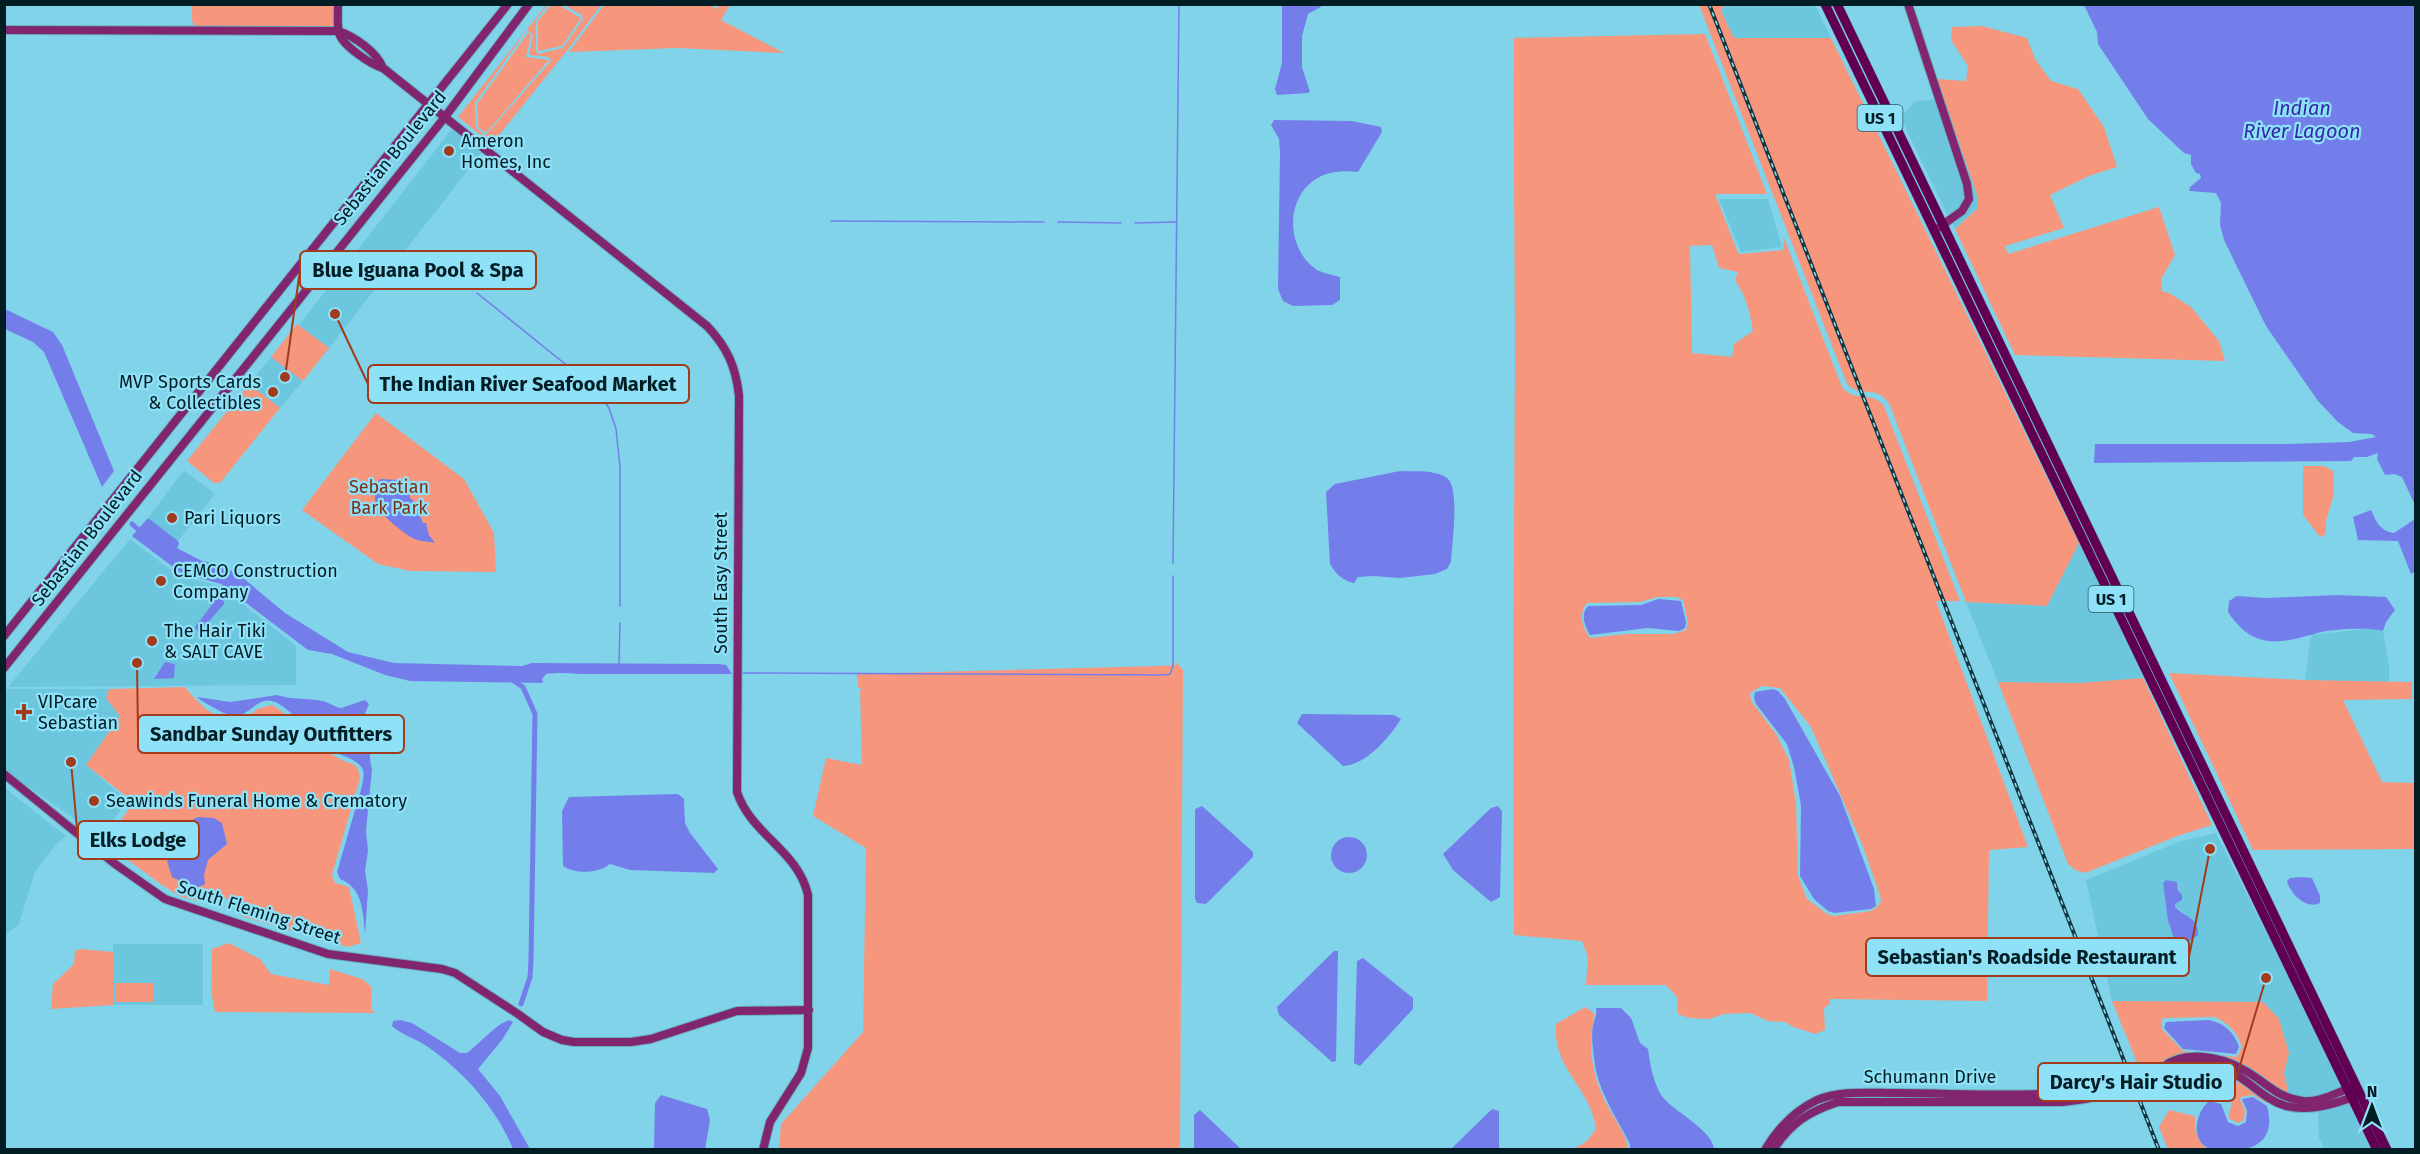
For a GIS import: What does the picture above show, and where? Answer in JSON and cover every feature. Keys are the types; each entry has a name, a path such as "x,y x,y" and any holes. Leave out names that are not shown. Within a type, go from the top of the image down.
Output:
{"main road":[{"name":"US 1","path":"1825,4 2133,644 2354,1091 2387,1149"},
{"name":"US 1","path":"1837,4 2147,650 2354,1091 2377,1149"},
{"path":"2035,440 2048,444"},
{"path":"2133,644 2147,650"}],"street":[{"path":"4,30 338,31 338,4"},
{"name":"Sebastian Boulevard","path":"4,636 508,4"},
{"name":"Sebastian Boulevard","path":"4,668 445,117 529,4"},
{"path":"1908,4 1967,184 1969,199 1962,212 1934,231"},
{"name":"South Easy Street","path":"338,31 342,40 429,104 707,326 726,348 732,362 739,396 737,792 749,819 791,860 806,884 808,895 809,1010 806,1062 770,1122 763,1149"},
{"name":"South Fleming Street","path":"4,774 115,864 165,899 328,954 442,969 455,973 543,1032 562,1040 631,1042 651,1039 737,1011 809,1010"},
{"name":"Schumann Drive","path":"1773,1149 1799,1120 1815,1109 1838,1102 2062,1098 2106,1084 2116,1084 2163,1068 2208,1064 2224,1068 2244,1078 2286,1106 2323,1107 2354,1091"},
{"name":"Schumann Drive","path":"1765,1149 1776,1131 1794,1114 1818,1100 1832,1096 1866,1093 2005,1098"}],"shaded area":[{"path":"1724,5 1815,5 1831,38 1734,38 1721,11"},
{"path":"1941,98 1944,98 1977,195 1978,208 1955,229 1952,223 1971,201"},
{"path":"1936,99 1964,185 1966,199 1960,209 1949,218 1901,118 1914,102"},
{"path":"452,129 482,152 329,348 299,325"},
{"path":"1719,199 1768,199 1782,247 1741,252"},
{"path":"271,357 303,381 280,408 249,384"},
{"path":"184,470 215,494 178,541 148,518"},
{"path":"130,539 177,575 220,586 296,646 296,685 8,687"},
{"path":"2079,543 2145,678 2080,683 1998,682 1966,602 2047,606"},
{"path":"2373,628 2383,631 2389,666 2389,682 2305,680 2311,635"},
{"path":"7,689 109,689 106,698 120,716 86,765 128,801 100,837 5,770 4,692"},
{"path":"5,788 66,836 56,844 35,872 19,924 5,935"},
{"path":"2216,833 2342,1088 2319,1097 2289,1095 2284,1073 2289,1053 2263,1002 2112,1001 2086,880 2181,841","holes":["2167,880 2178,884 2182,900 2175,904 2175,907 2187,915 2176,943 2168,921 2163,883"]},
{"path":"113,944 203,944 203,1005 113,1005"},
{"path":"2348,1102 2371,1149 2324,1149 2319,1138 2318,1111"}],"green space":[{"path":"547,4 536,20 536,51 538,54 563,48 583,19 582,15 564,5 601,5 492,144 458,117","holes":["527,30 533,35 529,55 549,57 551,61 485,136 476,127 475,103"]},
{"path":"664,4 709,5 717,9 719,5 730,5 721,20 784,53 677,48 569,52 604,5 659,5 662,7"},
{"path":"192,5 335,5 335,23 333,27 199,29 192,22"},
{"path":"551,5 559,5 581,18 562,46 538,51 538,21"},
{"path":"1699,5 1724,5 1721,11 1734,38 1831,38 2079,543 2047,606 1966,602 1889,403 1878,394 1857,390 1847,384"},
{"path":"1982,26 2027,38 2035,59 2051,81 2078,89 2104,127 2117,167 2089,176 2050,195 2064,228 2005,246 2008,254 2159,207 2175,255 2161,279 2162,291 2191,307 2219,341 2225,361 2015,355 1955,229 1978,208 1977,195 1937,79 1966,81 1968,66 1951,40 1952,27"},
{"path":"528,33 531,35 526,57 549,60 486,133 478,127 477,104"},
{"path":"1705,34 1767,194 1715,194 1738,253 1783,250 1784,238 1842,387 1853,395 1874,399 1884,406 1960,601 1936,601 2028,847 1989,850 1987,1001 1830,999 1830,1004 1824,1008 1825,1030 1815,1034 1786,1022 1768,1021 1750,1013 1724,1014 1709,1019 1689,1018 1678,1014 1677,997 1666,985 1586,985 1588,957 1582,941 1514,935 1514,38","holes":["1712,245 1719,268 1738,272 1735,280 1745,298 1752,324 1753,331 1734,344 1732,357 1692,353 1690,246","1658,597 1676,597 1683,600 1688,623 1686,630 1673,634 1626,634 1590,638 1587,634 1582,616 1587,603 1640,602","1762,686 1780,688 1811,727 1862,844 1880,895 1881,901 1871,911 1834,916 1827,914 1807,899 1798,876 1796,803 1789,760 1776,734 1751,701 1750,693"]},
{"path":"297,324 329,348 303,381 271,357"},
{"path":"249,384 280,408 220,483 214,483 187,461"},
{"name":"Sebastian Bark Park","path":"376,413 464,479 494,533 496,572 410,571 378,564 302,510"},
{"path":"2303,466 2324,466 2333,471 2334,494 2326,521 2326,534 2320,537 2303,515"},
{"path":"1176,662 1183,670 1180,1149 779,1149 781,1124 863,1032 866,848 813,816 826,758 862,765 860,690 863,690 858,687 857,674 1159,666 1176,665"},
{"path":"2169,673 2305,680 2412,682 2412,699 2343,700 2382,782 2415,783 2415,849 2253,850"},
{"path":"2143,678 2212,825 2180,835 2085,873 2075,870 2068,864 1998,682 2080,683"},
{"path":"185,687 210,712 233,721 243,722 257,709 272,705 285,714 318,746 358,768 360,778 332,875 335,883 349,887 361,943 348,947 241,916 244,903 224,898 216,905 182,897 105,843 129,809 131,800 86,765 120,716 106,698 109,689"},
{"path":"229,943 260,959 271,974 329,985 330,969 362,979 372,987 371,1009 376,1013 215,1012 211,991 212,949"},
{"path":"82,949 113,952 113,1005 51,1009 53,984 74,964 75,951"},
{"path":"115,983 154,983 154,1002 115,1002"},
{"path":"2112,1001 2263,1002 2279,1019 2289,1053 2284,1073 2289,1095 2258,1077 2175,1057 2141,1072","holes":["2215,1017 2232,1029 2238,1037 2242,1047 2237,1057 2183,1051 2162,1029 2162,1019"]},
{"path":"1585,1007 1595,1014 1591,1052 1596,1077 1605,1100 1624,1135 1628,1149 1574,1149 1587,1141 1596,1129 1587,1101 1560,1053 1556,1040 1556,1024"},
{"path":"2238,1078 2266,1100 2266,1103 2253,1095 2241,1097 2245,1111 2244,1120 2238,1123 2228,1118"},
{"path":"2169,1110 2195,1116 2197,1135 2207,1149 2168,1149 2159,1127"}],"water":[{"path":"1282,5 1324,5 1308,14 1302,36 1302,67 1310,92 1307,93 1277,95 1275,89 1282,63"},
{"name":"Indian River Lagoon","path":"2084,5 2415,5 2415,505 2402,477 2394,474 2385,475 2377,459 2378,453 2367,457 2354,457 2351,461 2094,463 2095,444 2287,444 2349,442 2376,437 2372,434 2353,433 2338,422 2318,401 2266,326 2224,240 2220,225 2221,203 2216,193 2189,191 2190,187 2201,178 2191,164 2191,155 2184,153 2148,119 2098,44 2097,32"},
{"path":"1274,120 1352,121 1381,127 1382,132 1358,172 1333,172 1315,179 1304,189 1297,202 1294,232 1305,259 1317,270 1340,277 1340,300 1332,305 1293,306 1283,301 1278,289 1280,152 1279,139 1271,125"},
{"path":"5,309 53,332 62,345 114,471 102,487 44,352 33,342 5,329"},
{"path":"1400,471 1436,473 1447,478 1451,483 1454,530 1451,562 1447,569 1435,574 1400,578 1358,577 1354,583 1346,580 1330,564 1326,492 1335,484"},
{"path":"380,479 397,480 408,488 410,498 414,501 435,543 412,538 384,515 375,499 374,487"},
{"path":"2371,510 2379,525 2394,533 2415,519 2415,571 2411,574 2398,541 2358,540 2353,517"},
{"path":"148,518 178,541 177,548 202,561 220,564 243,578 285,613 348,652 394,663 522,666 532,663 718,664 726,665 732,674 548,672 542,679 543,683 410,681 385,675 332,654 308,650 221,584 181,573 132,536"},
{"path":"211,593 224,601 224,604 199,633 195,627 214,602"},
{"path":"2337,595 2386,597 2395,610 2386,622 2383,631 2339,630 2276,641 2256,638 2246,632 2228,612 2229,601 2237,596 2265,598"},
{"path":"1658,599 1681,601 1686,622 1685,628 1679,631 1648,628 1590,635 1585,624 1584,613 1588,606 1641,605"},
{"path":"165,662 175,664 174,678 154,679"},
{"path":"1773,689 1785,699 1840,796 1874,889 1876,906 1871,909 1834,913 1828,911 1814,899 1800,876 1801,805 1794,767 1787,744 1756,704 1754,698 1755,692"},
{"path":"277,695 322,701 341,708 365,700 369,704 364,716 368,722 370,735 372,769 366,831 368,851 365,871 368,890 365,934 362,909 357,895 348,883 340,879 337,872 362,786 364,774 362,768 355,761 327,747 293,715 275,702 260,703 236,715 216,709 197,697 230,702"},
{"path":"1302,714 1394,715 1401,719 1383,742 1368,756 1343,766 1297,723"},
{"path":"678,794 684,799 685,823 718,869 714,873 630,870 610,864 599,870 580,872 563,866 562,811 569,797"},
{"path":"1202,806 1253,852 1253,857 1206,904 1197,903 1195,899 1195,809"},
{"path":"1498,806 1502,811 1500,897 1491,902 1453,870 1443,854 1491,808"},
{"path":"214,818 222,823 227,844 208,860 204,875 205,884 197,887 172,877 167,861 193,819"},
{"path":"1349,837 1362,842 1367,855 1362,868 1349,873 1336,868 1331,855 1336,842"},
{"path":"2290,878 2312,878 2320,896 2320,903 2315,905 2305,903 2295,896 2287,881"},
{"path":"2166,880 2177,882 2182,900 2175,904 2175,907 2194,921 2198,929 2198,935 2185,944 2176,944 2168,921 2163,883"},
{"path":"1334,951 1338,951 1336,1061 1332,1062 1279,1015 1277,1007"},
{"path":"1363,958 1413,998 1413,1009 1360,1066 1354,1063 1357,961"},
{"path":"1596,1008 1621,1008 1631,1018 1640,1043 1648,1049 1654,1078 1661,1095 1706,1134 1714,1149 1630,1149 1630,1144 1603,1092 1596,1070 1592,1033"},
{"path":"509,1020 513,1022 502,1040 478,1069 500,1096 530,1149 513,1149 498,1120 478,1092 441,1057 424,1044 392,1026 393,1021 412,1023 460,1053 467,1053 504,1022"},
{"path":"2208,1020 2219,1023 2231,1033 2239,1047 2236,1054 2183,1049 2164,1028 2166,1022"},
{"path":"661,1095 707,1109 710,1120 705,1149 654,1149 655,1103"},
{"path":"2253,1097 2267,1106 2269,1116 2267,1133 2258,1144 2242,1149 2213,1150 2201,1142 2197,1128 2198,1121 2200,1113 2209,1101 2221,1104 2228,1122 2238,1126 2246,1122 2247,1111 2242,1099"},
{"path":"1492,1109 1499,1111 1499,1149 1451,1149"},
{"path":"1200,1110 1241,1149 1194,1149 1194,1115"}],"waterway":[{"path":"1173,563 1179,4"},
{"path":"831,221 1044,222"},
{"path":"1058,222 1121,223"},
{"path":"1135,223 1176,222"},
{"path":"477,293 595,388 609,408 616,429 620,467 620,606"},
{"path":"132,524 142,533"},
{"path":"743,673 1170,674 1173,666 1173,576"},
{"path":"619,664 620,623"},
{"path":"545,673 564,672"},
{"path":"512,680 523,687 535,714 531,960 530,977 521,1004"}],"railway":[{"path":"1709,4 2159,1150"}],"place":[{"name":"Ameron Homes, Inc","path":"449,151"},
{"name":"The Indian River Seafood Market","path":"335,314"},
{"name":"Blue Iguana Pool & Spa","path":"285,377"},
{"name":"MVP Sports Cards & Collectibles","path":"273,392"},
{"name":"Pari Liquors","path":"172,518"},
{"name":"CEMCO Construction Company","path":"161,581"},
{"name":"The Hair Tiki & SALT CAVE","path":"152,641"},
{"name":"Sandbar Sunday Outfitters","path":"137,663"},
{"name":"VIPcare Sebastian","path":"24,712"},
{"name":"Elks Lodge","path":"71,762"},
{"name":"Seawinds Funeral Home & Crematory","path":"94,801"},
{"name":"Sebastian's Roadside Restaurant","path":"2210,849"},
{"name":"Darcy's Hair Studio","path":"2266,978"}]}
